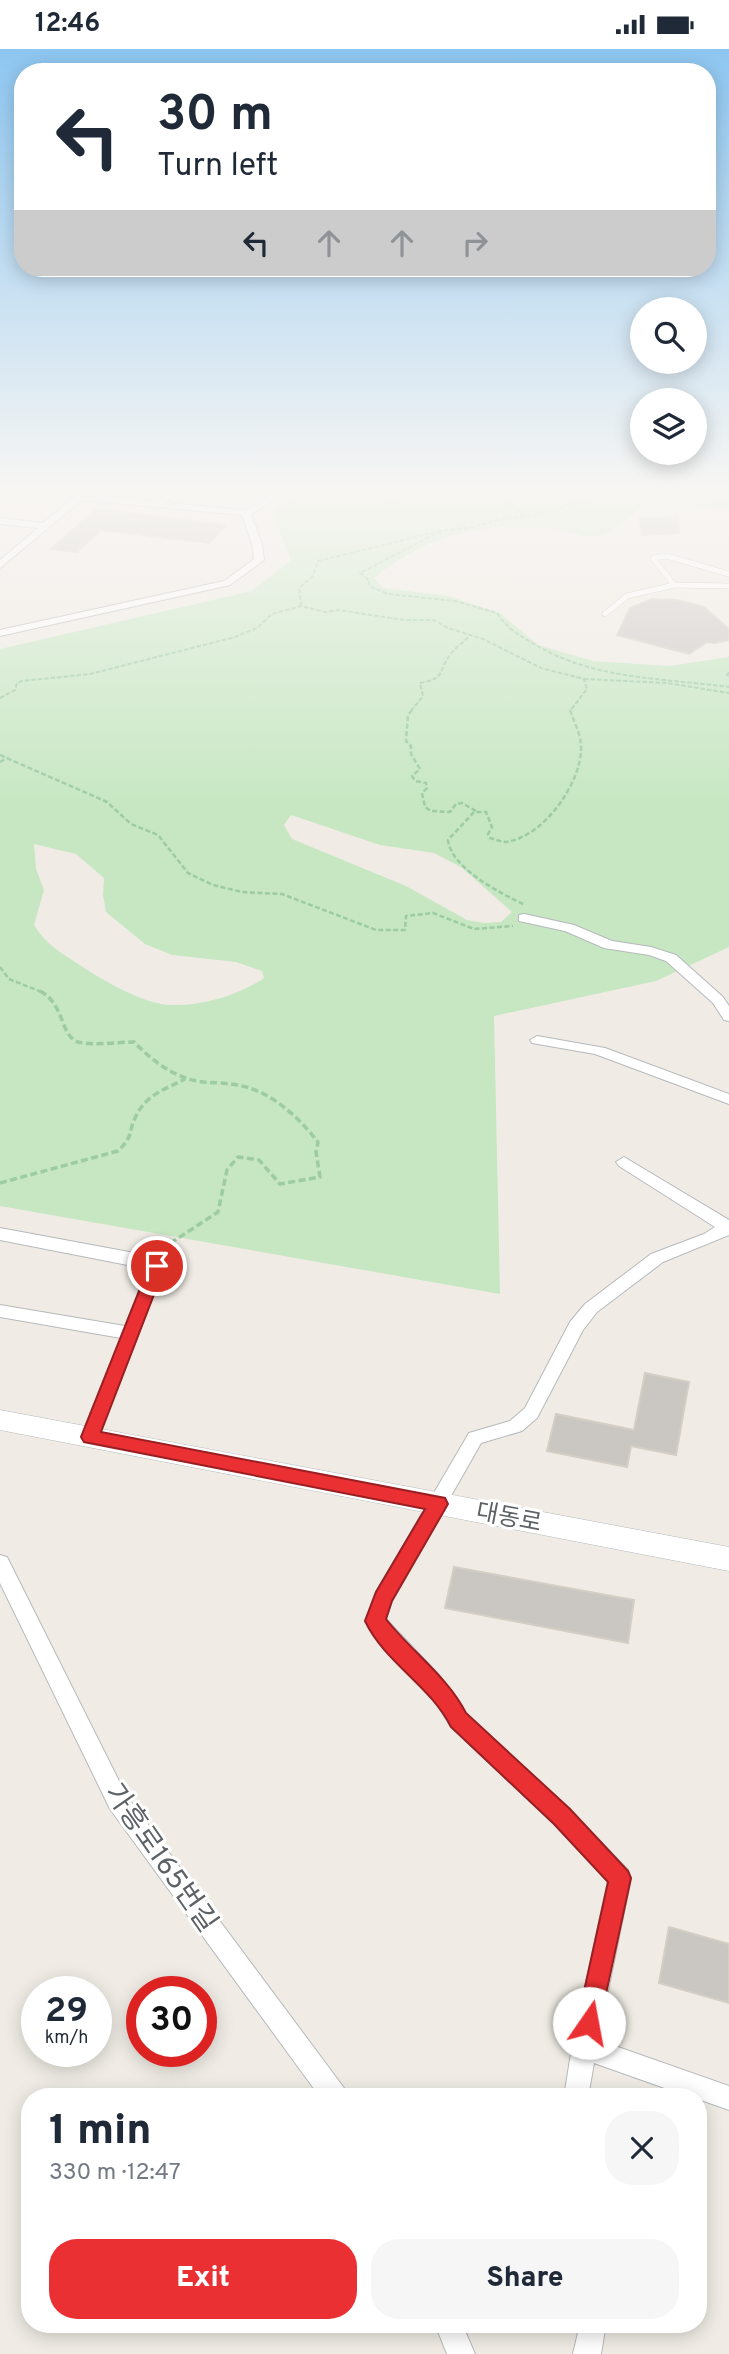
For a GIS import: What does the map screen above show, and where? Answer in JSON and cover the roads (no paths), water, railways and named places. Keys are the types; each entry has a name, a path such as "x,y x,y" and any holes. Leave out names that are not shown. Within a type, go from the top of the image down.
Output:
{"main road":[{"name":"대동로","path":"0,1420 729,1559"}],"street":[{"path":"0,633 174,595"},
{"path":"524,918 569,928 609,945 651,951 671,958 718,1000 729,1017"},
{"path":"537,1040 579,1045 702,1092 729,1099"},
{"path":"577,2088 620,1878 562,1817 458,1720 450,1703 395,1647 375,1621 383,1598 475,1438 516,1426 531,1413 576,1326 591,1308 657,1258 710,1238 728,1228 624,1162"},
{"path":"0,1234 140,1260 157,1266 90,1437"},
{"path":"0,1311 131,1333"},
{"name":"가흥로165번길","path":"0,1563 118,1802 328,2088"},
{"path":"584,2047 701,2088"},
{"path":"707,2090 729,2098"},
{"path":"452,2333 461,2354"},
{"path":"587,2354 591,2333"}],"lane":[{"path":"605,614 611,605 632,595"}]}
